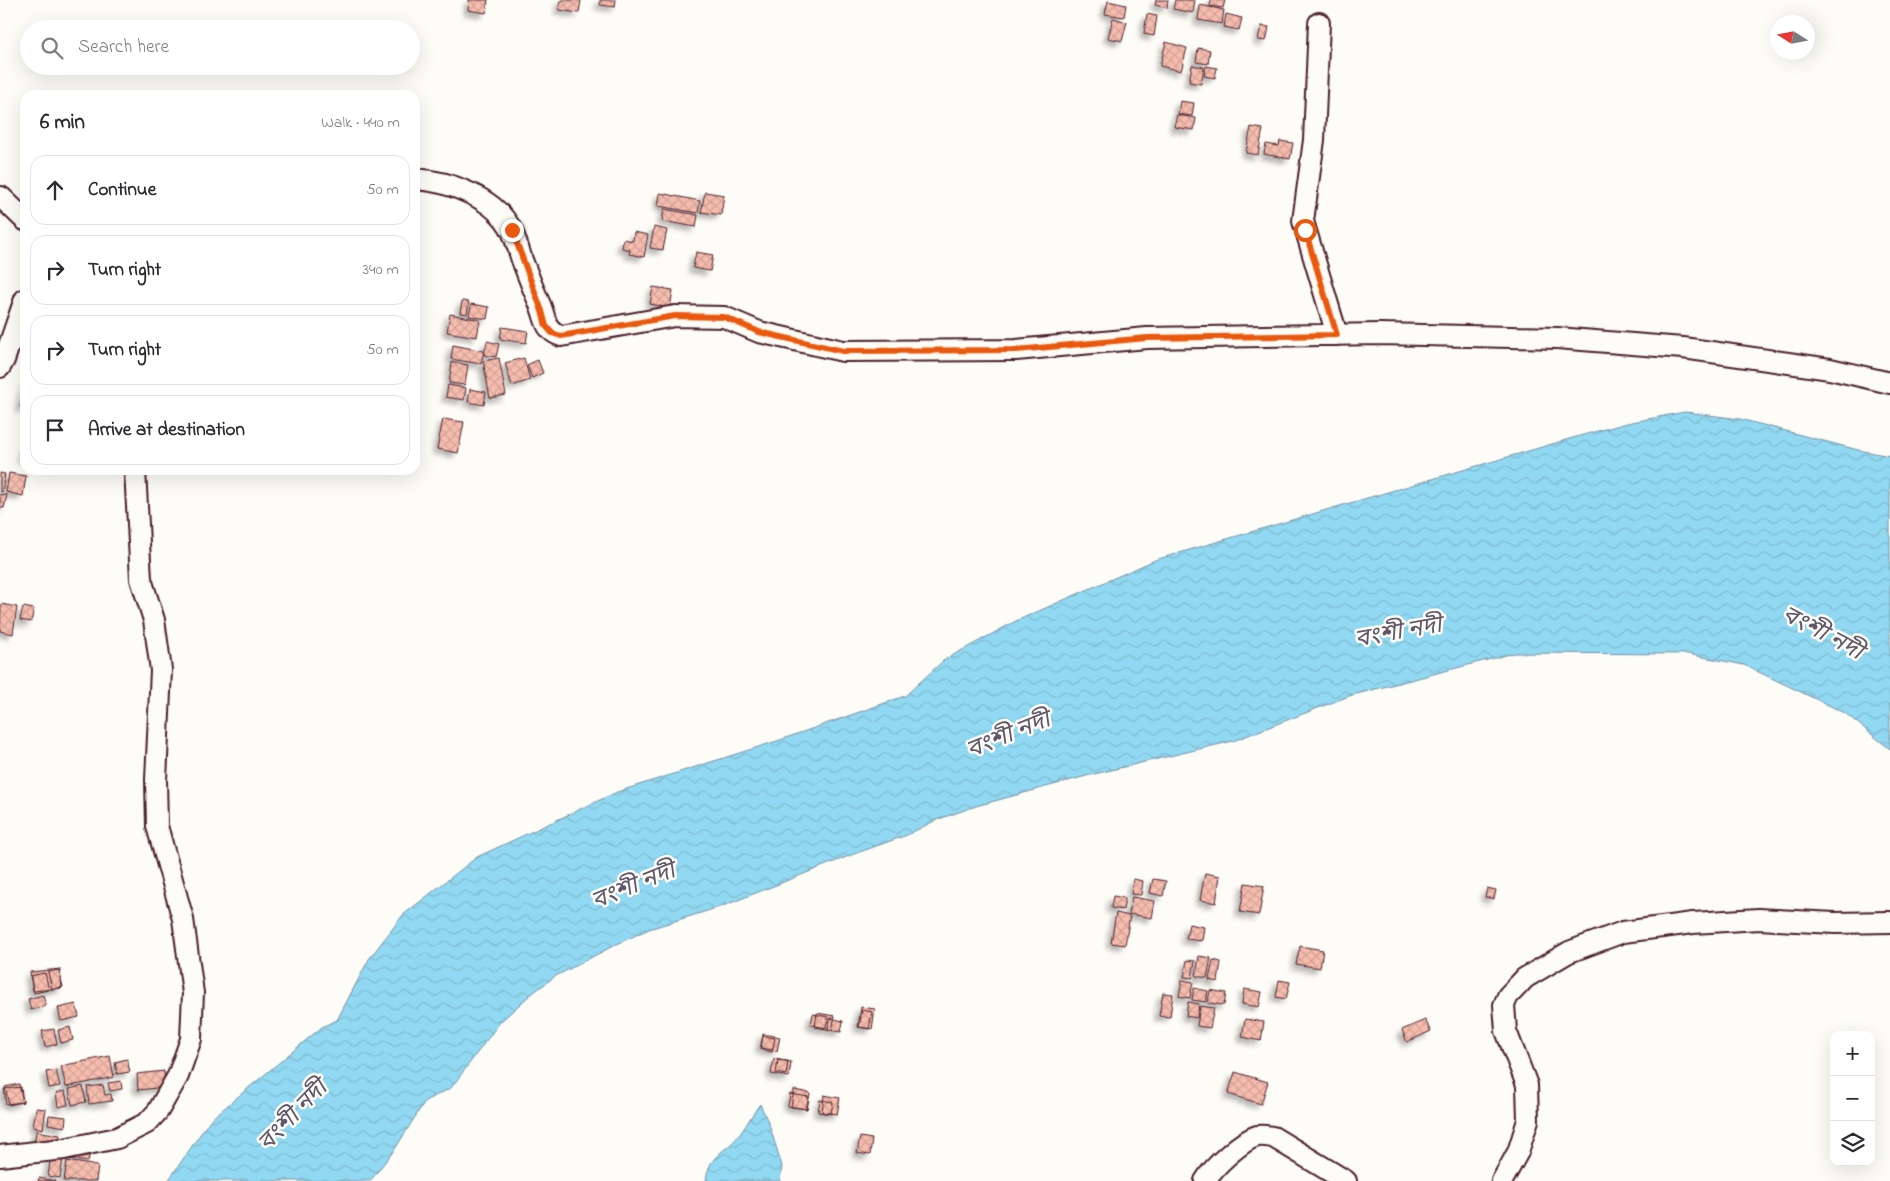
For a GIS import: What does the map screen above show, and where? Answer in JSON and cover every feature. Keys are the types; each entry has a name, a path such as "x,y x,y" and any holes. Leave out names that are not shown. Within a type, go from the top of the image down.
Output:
{"street":[{"path":"1319,23 1314,140 1303,221 1337,335"},
{"path":"420,180 449,185 474,196 494,208 512,230 546,326 552,333 561,336 675,316 724,317 759,332 843,351 1016,350 1147,338 1337,335 1557,338 1683,348 1830,369 1890,384"},
{"path":"1,196 20,199"},
{"path":"1,196 20,215"},
{"path":"0,367 20,314"},
{"path":"0,1156 64,1149 117,1138 147,1124 158,1111 178,1076 191,1040 193,993 182,919 157,826 156,780 161,670 154,620 141,579 134,475"},
{"path":"1502,1181 1518,1152 1528,1120 1527,1084 1506,1031 1504,1005 1508,996 1525,978 1569,952 1623,932 1759,919 1835,923 1890,922"},
{"path":"1205,1181 1236,1148 1256,1136 1265,1135 1273,1137 1346,1181"}],"water":[{"name":"বংশী নদী","path":"1685,412 1740,419 1858,450 1890,456 1890,749 1845,713 1744,665 1688,654 1514,653 1349,696 1233,741 1090,775 976,806 936,820 907,835 723,906 649,929 554,977 530,995 500,1022 451,1088 425,1101 395,1149 370,1181 168,1181 210,1120 322,1027 337,1020 369,959 403,915 477,857 617,792 777,741 905,696 944,660 1016,621 1155,560 1583,435 1627,423"},
{"path":"760,1104 769,1124 782,1166 780,1181 706,1181 710,1165 714,1159 735,1140"}],"building":[{"path":"469,0 488,0 486,13 468,10"},
{"path":"561,0 581,0 579,13 559,10"},
{"path":"600,0 616,0 615,7 600,5"},
{"path":"1156,0 1168,0 1167,8 1155,5"},
{"path":"1175,0 1195,0 1193,13 1173,9"},
{"path":"1211,0 1225,0 1223,8 1210,6"},
{"path":"1108,1 1126,5 1124,17 1105,14"},
{"path":"1200,5 1224,10 1222,24 1198,20"},
{"path":"1147,14 1157,16 1154,36 1144,34"},
{"path":"1226,14 1242,18 1239,30 1224,27"},
{"path":"1113,18 1127,22 1122,41 1108,38"},
{"path":"1261,26 1269,27 1266,41 1258,40"},
{"path":"1166,42 1187,48 1181,71 1160,66"},
{"path":"1198,48 1210,50 1208,64 1196,62"},
{"path":"1192,65 1204,67 1201,84 1189,82"},
{"path":"1206,66 1217,68 1215,78 1204,76"},
{"path":"1180,101 1194,103 1192,116 1178,114"},
{"path":"1177,115 1196,118 1194,130 1174,127"},
{"path":"1251,127 1263,129 1258,155 1246,153"},
{"path":"1280,141 1293,143 1290,159 1264,154 1266,144 1279,146"},
{"path":"705,192 724,195 721,215 701,212"},
{"path":"660,193 700,201 698,213 658,206"},
{"path":"664,209 698,215 696,227 662,221"},
{"path":"654,227 667,230 663,250 650,248"},
{"path":"634,232 648,235 644,257 629,254 630,250 622,248 623,239 633,241"},
{"path":"696,252 713,255 710,271 693,268"},
{"path":"653,287 673,290 670,308 650,304"},
{"path":"462,301 469,302 467,314 460,313"},
{"path":"471,304 489,307 487,319 469,316"},
{"path":"450,314 480,320 477,337 447,332"},
{"path":"502,327 528,331 526,343 500,339"},
{"path":"487,341 499,344 496,357 484,355"},
{"path":"453,345 484,351 481,364 451,359"},
{"path":"499,358 506,395 490,398 483,361"},
{"path":"524,358 530,380 512,386 505,363"},
{"path":"538,360 543,373 532,378 527,365"},
{"path":"452,362 468,365 465,385 449,383"},
{"path":"448,385 466,388 464,400 446,397"},
{"path":"470,389 486,392 484,405 468,402"},
{"path":"443,419 464,422 458,453 437,449"},
{"path":"0,473 5,474 2,492 0,491"},
{"path":"9,473 26,476 23,496 6,492"},
{"path":"0,494 7,495 4,508 0,507"},
{"path":"1,604 17,607 13,634 0,631"},
{"path":"23,607 34,609 31,622 20,620"},
{"path":"1205,873 1220,876 1216,903 1200,900"},
{"path":"1133,879 1143,881 1141,895 1131,894"},
{"path":"1153,879 1166,881 1163,896 1150,893"},
{"path":"1245,883 1264,886 1259,915 1240,912"},
{"path":"1487,888 1496,890 1494,899 1485,897"},
{"path":"1113,896 1125,898 1123,910 1111,908"},
{"path":"1132,897 1155,901 1152,918 1129,914"},
{"path":"1116,913 1130,916 1125,945 1111,943"},
{"path":"1189,924 1204,927 1202,941 1186,939"},
{"path":"1300,946 1323,950 1320,968 1296,964"},
{"path":"1199,956 1211,958 1207,978 1196,976"},
{"path":"1187,960 1195,961 1192,978 1184,977"},
{"path":"1213,960 1221,962 1218,982 1209,980"},
{"path":"60,969 62,988 33,991 30,972"},
{"path":"59,970 63,987 52,989 48,972"},
{"path":"45,973 49,990 34,993 30,976"},
{"path":"1182,980 1193,982 1190,998 1179,996"},
{"path":"1279,980 1290,982 1286,999 1276,997"},
{"path":"1194,988 1208,991 1206,1002 1192,1000"},
{"path":"1244,989 1262,992 1259,1007 1242,1004"},
{"path":"1210,990 1226,993 1224,1005 1208,1003"},
{"path":"1163,993 1173,994 1170,1017 1159,1016"},
{"path":"43,995 46,1006 31,1010 28,999"},
{"path":"1188,1002 1199,1004 1197,1018 1186,1016"},
{"path":"76,1004 79,1017 61,1021 58,1008"},
{"path":"1200,1006 1214,1008 1210,1028 1197,1026"},
{"path":"861,1007 875,1009 872,1029 858,1027"},
{"path":"862,1010 872,1012 869,1029 859,1027"},
{"path":"817,1013 835,1016 832,1030 815,1027"},
{"path":"813,1014 828,1017 826,1028 811,1025"},
{"path":"830,1018 843,1021 841,1032 828,1030"},
{"path":"1245,1019 1264,1022 1261,1041 1242,1037"},
{"path":"1425,1020 1431,1031 1407,1042 1402,1030"},
{"path":"70,1027 73,1040 61,1043 58,1030"},
{"path":"54,1029 57,1044 45,1047 42,1031"},
{"path":"763,1034 780,1037 777,1051 761,1048"},
{"path":"763,1036 775,1038 772,1052 760,1049"},
{"path":"110,1056 114,1077 66,1087 61,1066"},
{"path":"127,1059 130,1072 117,1074 115,1062"},
{"path":"774,1059 791,1062 789,1077 771,1074"},
{"path":"778,1060 788,1061 786,1075 776,1073"},
{"path":"56,1070 60,1086 49,1088 46,1072"},
{"path":"164,1071 166,1087 138,1090 137,1074"},
{"path":"1235,1072 1268,1082 1261,1104 1228,1094"},
{"path":"121,1081 122,1089 110,1091 108,1083"},
{"path":"19,1084 23,1102 9,1105 5,1087"},
{"path":"103,1085 105,1095 111,1094 112,1101 89,1104 87,1087"},
{"path":"83,1086 86,1102 72,1105 69,1089"},
{"path":"21,1087 23,1102 6,1104 4,1089"},
{"path":"794,1090 810,1093 807,1109 791,1107"},
{"path":"65,1091 68,1105 58,1107 56,1093"},
{"path":"790,1094 809,1097 806,1109 788,1106"},
{"path":"824,1095 840,1098 837,1114 822,1112"},
{"path":"820,1100 833,1102 831,1114 818,1112"},
{"path":"36,1108 46,1109 43,1129 33,1127"},
{"path":"49,1115 66,1117 65,1127 48,1124"},
{"path":"36,1131 60,1135 58,1148 34,1144"},
{"path":"860,1137 872,1139 870,1155 857,1153"},
{"path":"69,1149 90,1152 88,1162 68,1159"},
{"path":"51,1156 63,1158 60,1178 48,1176"},
{"path":"67,1161 98,1166 96,1181 64,1181"},
{"path":"39,1178 56,1181 38,1181"}],"route":[{"path":"512,230 546,326 552,333 561,336 574,335 675,316 724,317 759,332 843,351 1016,350 1147,338 1337,335 1305,230"}]}
